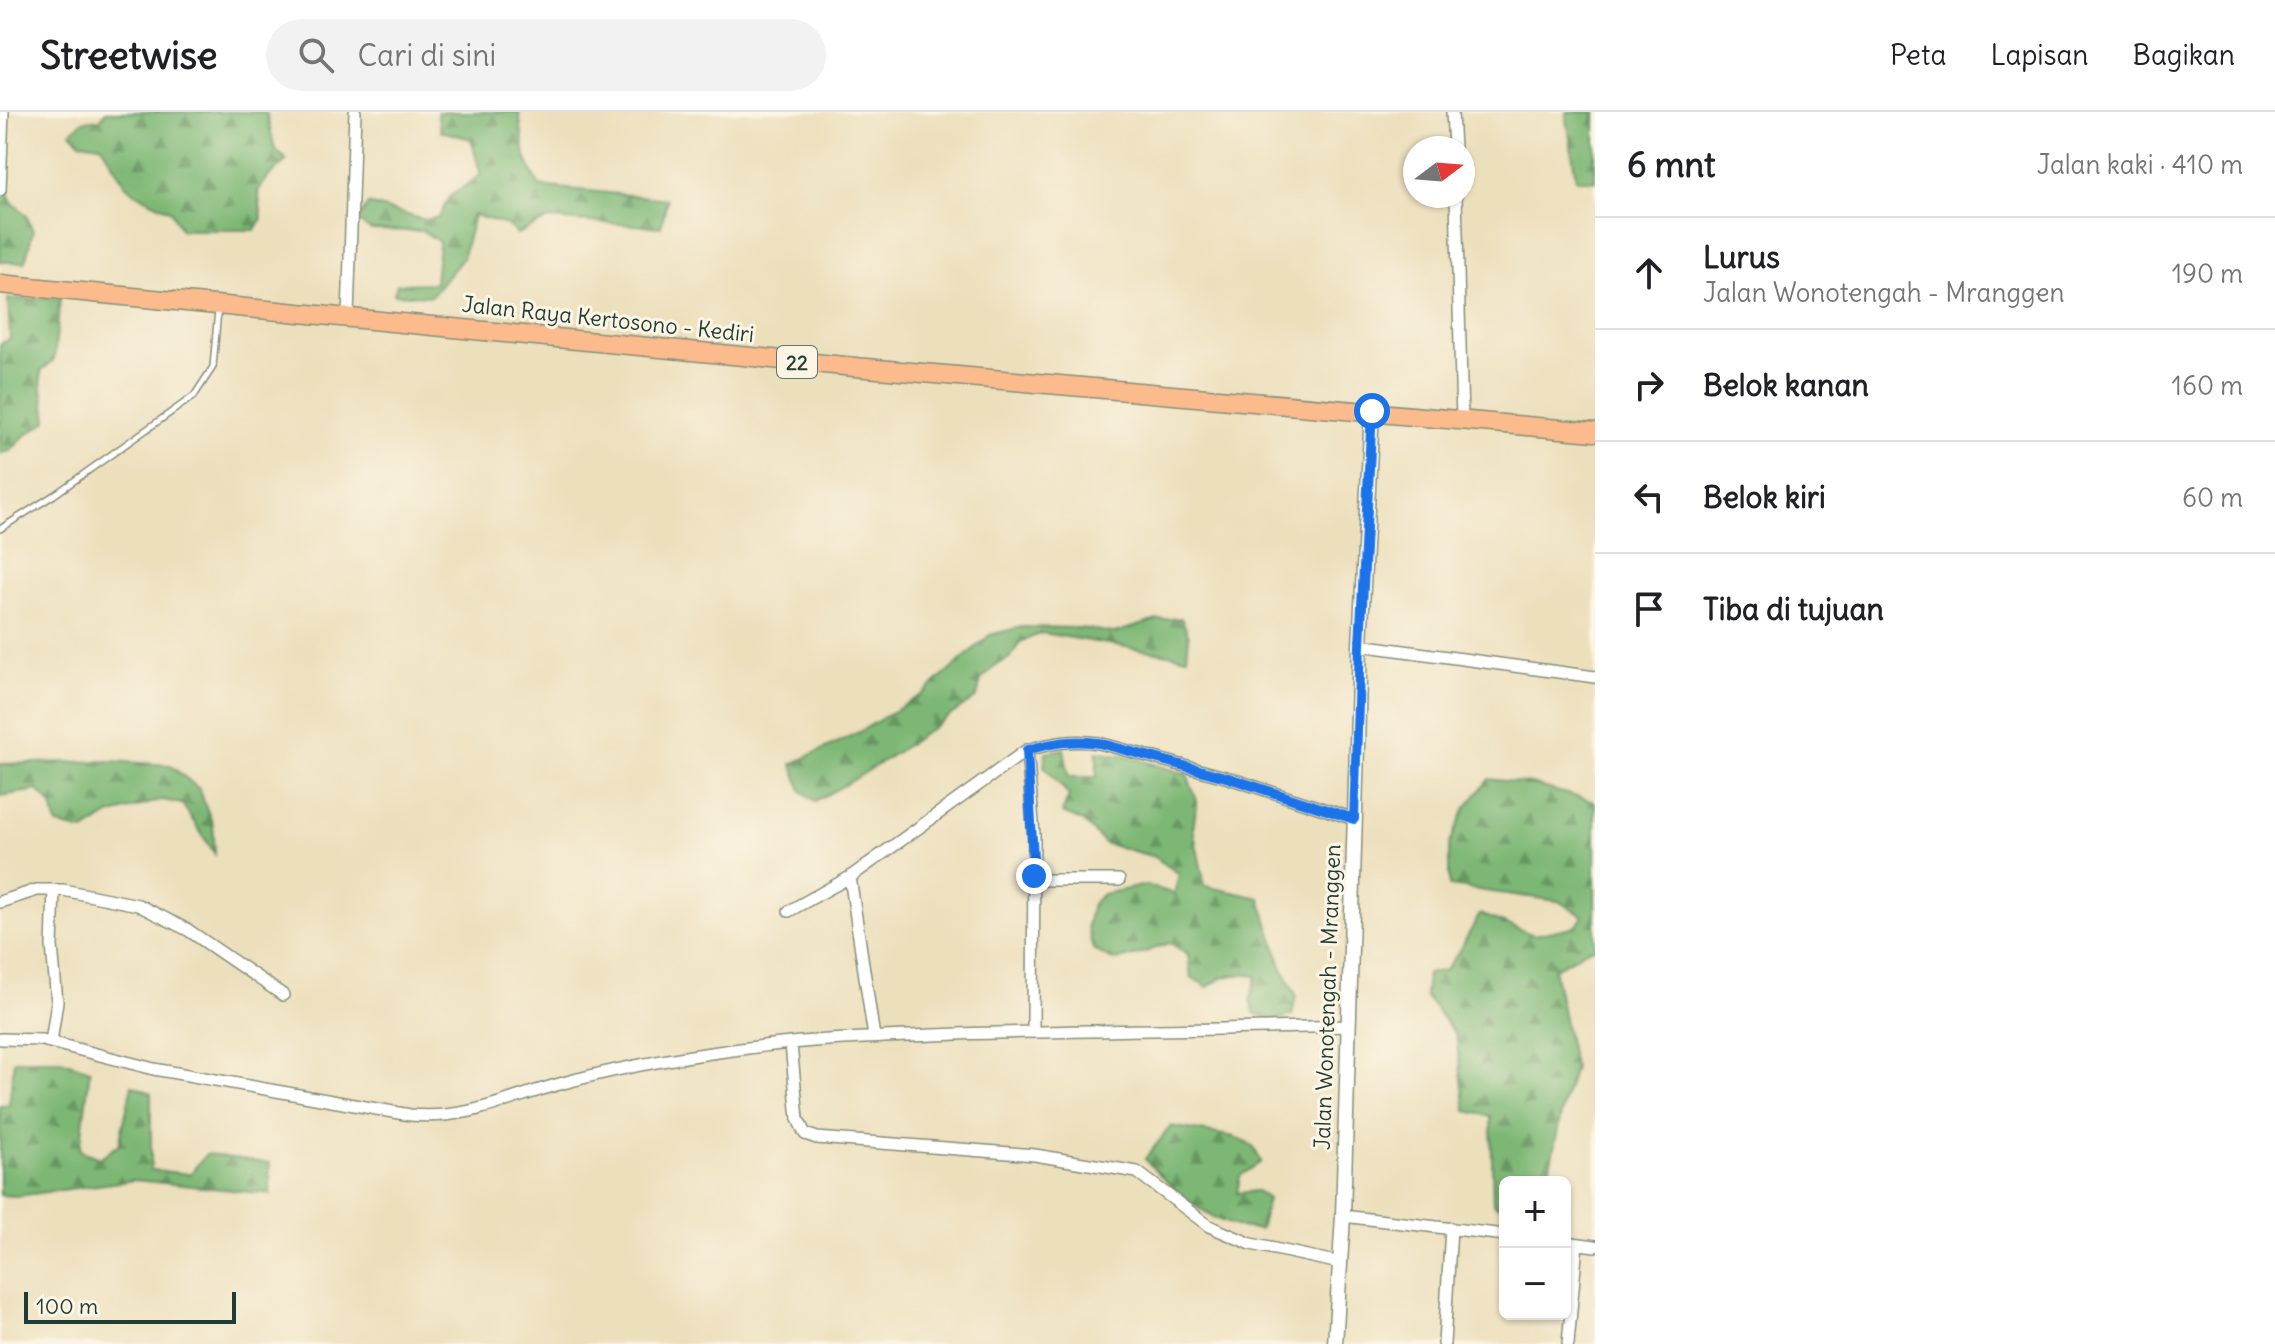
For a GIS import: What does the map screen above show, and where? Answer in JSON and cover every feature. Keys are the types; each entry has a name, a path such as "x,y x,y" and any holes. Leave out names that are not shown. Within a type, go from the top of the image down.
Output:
{"highway":[{"name":"Jalan Raya Kertosono - Kediri","path":"0,284 839,366 1595,432"}],"street":[{"path":"0,190 3,112"},
{"path":"348,316 355,112"},
{"path":"1452,112 1453,136"},
{"path":"1456,208 1462,420"},
{"name":"Jalan Wonotengah - Mranggen","path":"1335,1344 1343,1216 1360,645 1372,411"},
{"path":"1360,645 1595,677"},
{"path":"789,911 850,877 1027,750 1054,743 1081,740 1099,743 1229,778 1354,819"},
{"path":"1027,750 1034,835 1033,1032"},
{"path":"850,877 874,1037"},
{"path":"1034,880 1119,880"},
{"path":"0,902 37,890 54,890 138,905 188,930 283,995"},
{"path":"51,1042 57,1002 52,946 54,890"},
{"path":"0,1039 51,1042 154,1069 394,1112 438,1117 474,1111 557,1085 644,1064 791,1044 874,1037 1349,1026"},
{"path":"791,1044 798,1119 805,1134 817,1138 1035,1155 1137,1172 1209,1226 1251,1244 1340,1263"},
{"path":"1343,1216 1499,1234"},
{"path":"1444,1344 1451,1228"},
{"path":"1571,1243 1595,1246"},
{"path":"1568,1344 1571,1248"}],"lane":[{"path":"0,529 54,495 194,396 213,367 218,305"}],"green space":[{"path":"106,112 266,112 275,149 287,160 258,191 262,218 255,230 181,230 170,210 138,195 125,185 101,145 80,142 71,132 83,121 100,119"},
{"path":"437,112 519,112 525,157 539,186 667,199 661,227 549,219 517,234 507,225 474,215 462,259 431,296 394,294 397,284 435,283 439,242 423,231 371,230 357,221 368,204 425,220 439,217 449,197 481,175 471,139 441,131"},
{"path":"1566,112 1595,112 1595,181 1576,179"},
{"path":"0,170 11,201 26,215 33,231 25,262 0,262"},
{"path":"60,298 54,360 41,371 47,421 23,437 11,451 0,453 0,344 10,339 8,299"},
{"path":"1181,618 1189,636 1187,657 1042,633 1020,642 1011,657 994,667 981,680 977,697 857,778 815,801 802,791 792,764 859,732 923,694 990,635 1022,627 1081,628 1114,633 1157,620"},
{"path":"1064,749 1069,777 1097,777 1097,751 1127,756 1187,774 1197,801 1193,829 1205,886 1260,898 1282,967 1296,995 1292,1016 1275,1020 1255,1014 1250,1002 1257,976 1231,976 1208,987 1191,977 1188,954 1170,943 1116,960 1093,949 1087,926 1092,904 1103,894 1147,885 1174,894 1179,874 1155,857 1104,843 1084,822 1062,813 1069,795 1044,766 1046,752"},
{"path":"110,761 170,765 199,789 213,825 215,854 182,804 162,800 109,815 84,831 57,825 52,805 38,790 0,796 0,764"},
{"path":"1489,779 1531,784 1595,802 1595,949 1588,949 1554,969 1574,1068 1548,1176 1499,1176 1499,1206 1493,1204 1491,1116 1466,1111 1456,1035 1425,996 1427,974 1445,970 1480,914 1534,935 1577,926 1583,916 1558,901 1449,886 1449,845 1465,809"},
{"path":"14,1060 61,1060 90,1070 80,1150 99,1158 119,1145 132,1085 151,1093 151,1170 190,1174 206,1154 270,1163 270,1194 134,1180 17,1196 0,1195 0,1106 9,1105"},
{"path":"1171,1126 1235,1137 1253,1146 1261,1162 1240,1176 1237,1193 1257,1191 1268,1199 1260,1229 1226,1223 1210,1216 1182,1196 1145,1159"}],"route":[{"path":"1034,876 1027,750 1054,743 1081,740 1099,743 1229,778 1354,819 1372,411"}]}
